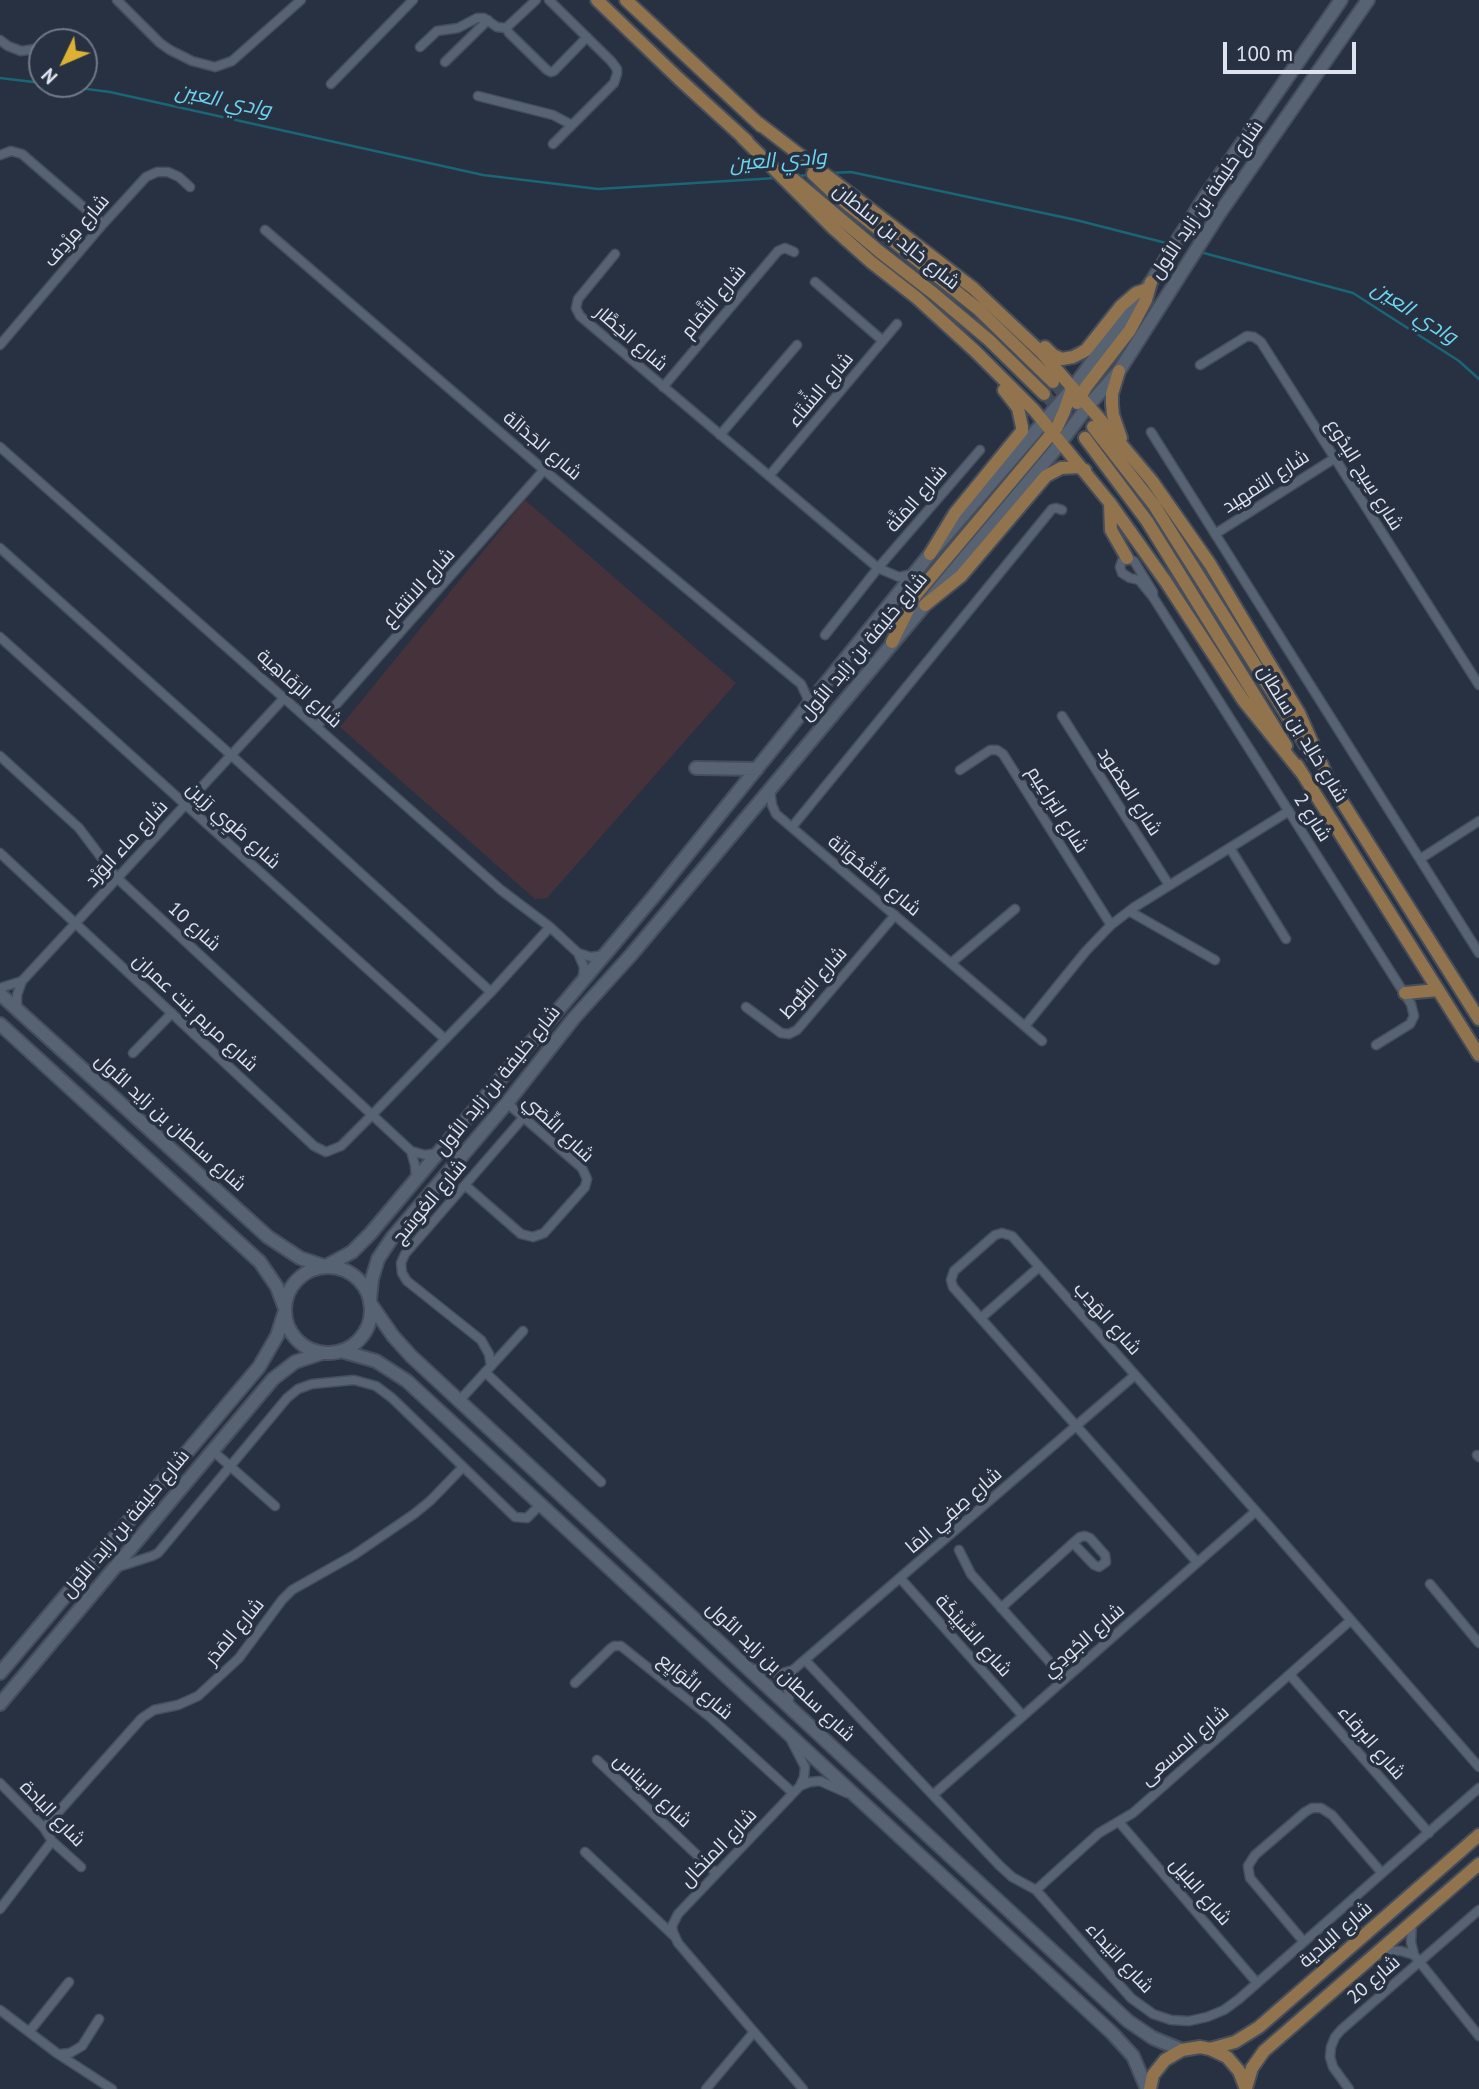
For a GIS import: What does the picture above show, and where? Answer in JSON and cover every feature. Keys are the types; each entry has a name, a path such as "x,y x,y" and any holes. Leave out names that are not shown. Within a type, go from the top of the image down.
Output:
{"main road":[{"name":"شارع خالِد بن سلطان","path":"597,0 742,137 815,196 875,257 933,292 989,340 1044,394"},
{"name":"شارع خليفة بن زايد الأول","path":"1148,286 1206,195 1341,0"},
{"name":"شارع خليفة بن زايد الأول","path":"370,1301 375,1269 384,1248 507,1103 574,1018 759,812 770,789 925,605 1080,397 1119,371 1219,214 1368,0"},
{"path":"628,1 757,122 894,235 1002,306 1053,355 1062,359 1086,350 1121,306 1148,286"},
{"name":"شارع خالِد بن سلطان","path":"894,235 978,309 1053,383"},
{"path":"875,257 1003,377 1084,470 1166,582 1243,700 1301,772"},
{"path":"892,642 915,596 1052,433 1065,412 1080,397 1130,330 1146,300 1148,286"},
{"path":"973,288 1020,331 1080,397 1152,481 1193,537 1299,713 1329,781"},
{"path":"930,554 955,513 1022,431 1018,408 1013,399 933,313"},
{"path":"1119,371 1112,394 1113,415 1127,451"},
{"name":"شارع خالِد بن سلطان","path":"1093,427 1167,525 1479,1019"},
{"name":"شارع خليفة بن زايد الأول","path":"325,1266 360,1245 604,956 893,603 930,554 1052,433"},
{"name":"شارع خالِد بن سلطان","path":"1085,438 1147,521 1479,1055"},
{"path":"925,605 961,576 1046,476 1061,468 1078,467 1084,470"},
{"path":"1110,503 1111,530 1127,558"},
{"path":"696,768 757,769"},
{"path":"1405,993 1438,990"},
{"name":"شارع سلطان بن زايد الأول","path":"0,993 268,1237 289,1252 325,1266"},
{"path":"0,1024 260,1262 272,1278 286,1323 296,1340 322,1353 341,1351 356,1343 370,1320 370,1301 365,1288 343,1269 325,1266 305,1272 298,1278 287,1294 284,1310"},
{"name":"شارع سلطان بن زايد الأول","path":"370,1301 401,1346 1128,2021 1153,2038 1182,2050"},
{"name":"شارع خليفة بن زايد الأول","path":"0,1673 259,1367 277,1336 284,1310"},
{"name":"شارع سلطان بن زايد الأول","path":"341,1351 376,1361 397,1374 1112,2033 1133,2056 1148,2089"},
{"name":"شارع خليفة بن زايد الأول","path":"0,1704 279,1373 304,1358 322,1353"},
{"name":"شارع البلدية","path":"1182,2050 1210,2049 1235,2042 1259,2027 1479,1835"},
{"path":"1246,2089 1252,2068 1264,2051 1479,1864"},
{"path":"1210,2049 1234,2063 1244,2079 1246,2089"},
{"path":"1148,2089 1158,2067 1182,2050"}],"street":[{"path":"117,0 160,43 209,67 220,67 232,61 301,0"},
{"path":"331,84 413,0"},
{"path":"420,47 437,32 458,28 477,18 506,28 536,0"},
{"path":"549,0 615,64 617,74 614,83 553,144"},
{"path":"445,62 488,20"},
{"path":"506,28 551,72 587,37"},
{"path":"0,40 8,46 28,50"},
{"path":"478,96 553,115 572,125"},
{"path":"0,155 11,151 22,154 103,224"},
{"name":"شارع مِرْدِف","path":"0,345 103,224 151,174 174,174 190,187"},
{"name":"شارع الجَدَالَة","path":"265,230 544,470 801,684"},
{"name":"شارع التَّمَام","path":"663,387 778,251 785,248 794,252"},
{"name":"شارع الخِطَّار","path":"615,254 578,299 578,312 583,319 881,570"},
{"path":"815,282 883,341"},
{"name":"شارع الشِّتَاء","path":"769,476 897,324"},
{"name":"شارع سِيح البِدُوع","path":"1200,365 1243,338 1251,336 1258,339 1479,685"},
{"path":"720,435 797,345"},
{"path":"1151,432 1479,953"},
{"name":"شارع الرَفَاهِية","path":"0,447 501,890 550,927 578,953"},
{"name":"شارع المَتَّة","path":"825,635 980,450"},
{"name":"شارع التمهيد","path":"1215,534 1335,458"},
{"name":"شارع الانتفاع","path":"317,726 544,470"},
{"path":"792,827 1052,509 1062,510"},
{"path":"0,548 491,992"},
{"name":"شارع 2","path":"1153,597 1153,592 1134,561 1127,558 1120,563 1122,573 1139,580 1153,597 1413,1008 1412,1020 1407,1026 1376,1045"},
{"path":"881,570 903,577 918,571"},
{"path":"881,570 894,584 893,603"},
{"name":"شارع طَوِي رَزِين","path":"0,637 445,1039"},
{"path":"801,684 822,687 827,684"},
{"path":"801,684 807,697 806,710"},
{"name":"شارع ماء الوَرْد","path":"0,988 22,981 285,697"},
{"name":"شارع العضود","path":"1062,716 1169,885"},
{"name":"شارع البَراعِيم","path":"960,770 990,750 1003,754 1111,925"},
{"name":"شارع 10","path":"0,756 79,828 116,877 372,1115"},
{"path":"770,789 776,814"},
{"path":"1025,1026 1091,945 1111,925 1169,885 1289,811"},
{"path":"759,812 776,814"},
{"name":"شارع الأُقْحُوَانَة","path":"776,814 1042,1041"},
{"path":"1420,859 1479,821"},
{"path":"1230,848 1286,939"},
{"name":"شارع مريم بنت عمران","path":"0,853 317,1149 326,1152 338,1148 372,1115 550,927"},
{"path":"951,963 1015,909"},
{"path":"1129,911 1215,960"},
{"name":"شارع البَلُّوط","path":"746,1007 782,1033 789,1034 797,1030 895,915"},
{"path":"578,953 591,957 604,956"},
{"path":"578,953 584,967 582,982"},
{"path":"18,1010 17,995 22,981"},
{"path":"133,1053 172,1013"},
{"name":"شارع النِّصَي","path":"465,1185 517,1231 524,1236 533,1237 544,1233 583,1190 587,1179 582,1168 507,1103"},
{"path":"372,1115 411,1152 416,1179"},
{"name":"شارع العُوسَج","path":"523,1118 405,1254 401,1268 410,1284 481,1340 489,1354 488,1369 601,1482"},
{"path":"411,1152 425,1155 440,1152"},
{"name":"شارع الهَدِب","path":"1197,1562 953,1287 951,1277 954,1271 992,1237 1002,1233 1012,1236 1479,1768"},
{"path":"981,1318 1039,1267"},
{"path":"459,1401 523,1331"},
{"name":"شارع صِفِي المَا","path":"793,1670 1135,1375"},
{"path":"112,1570 158,1553 292,1393 312,1384 354,1380 376,1387 392,1398 515,1517 527,1518 540,1506"},
{"path":"213,1451 275,1506"},
{"name":"شارع المَدَر","path":"44,1828 142,1718 154,1710 178,1705 198,1696 239,1658 292,1590 354,1555 407,1519 430,1501 464,1467"},
{"name":"شارع الجُودِي","path":"933,1795 1256,1511"},
{"path":"138,1540 146,1558"},
{"path":"1001,1608 1073,1543"},
{"path":"960,1550 971,1574 1065,1679"},
{"name":"شارع السِّبِيْكَة","path":"900,1578 1023,1716"},
{"path":"1430,1584 1479,1643"},
{"name":"شارع المسعى","path":"1036,1891 1099,1833 1138,1809 1351,1620"},
{"name":"شارع النِّوَايِع","path":"575,1683 611,1648 621,1646 711,1718 793,1793"},
{"name":"شارع البَيداء","path":"804,1660 1005,1871 1036,1891 1131,1998 1153,2014 1180,2021 1207,2017 1231,2004 1479,1788"},
{"path":"749,1669 778,1674 793,1670"},
{"path":"788,1706 787,1682 793,1670"},
{"name":"شارع البرقاء","path":"1290,1675 1429,1833"},
{"path":"789,1735 805,1767 800,1786"},
{"name":"شارع الايناس","path":"597,1760 716,1874"},
{"path":"800,1786 820,1781 855,1796"},
{"name":"شارع البادة","path":"0,1783 44,1828 52,1841 81,1867"},
{"name":"شارع المنخال","path":"675,1937 672,1926 674,1919 800,1786"},
{"path":"1304,1942 1250,1878 1248,1866 1255,1855 1305,1812 1312,1808 1321,1808 1329,1812 1382,1873"},
{"name":"شارع البليل","path":"1119,1822 1257,1983"},
{"path":"0,1909 52,1841"},
{"path":"585,1852 675,1937 803,2089"},
{"name":"شارع 20","path":"1349,2089 1333,2067 1330,2057 1335,2038 1417,1958 1479,1910"},
{"path":"1412,1922 1411,1942 1417,1958 1479,2036"},
{"path":"1381,1950 1401,1951 1417,1958"},
{"path":"29,2032 69,1982"},
{"path":"0,2010 58,2054 113,2089"},
{"path":"58,2054 71,2053 82,2046 99,2019"},
{"path":"706,2089 754,2032"}],"shaded area":[{"path":"525,500 736,683 547,898 535,899 340,727"}],"waterway":[{"name":"وادي العين","path":"0,78 28,81"},
{"name":"وادي العين","path":"98,90 483,175 598,189 776,178"},
{"name":"وادي العين","path":"831,173 851,172 1076,220 1170,244"},
{"name":"وادي العين","path":"796,176 811,175"},
{"name":"وادي العين","path":"1200,252 1353,293 1459,361 1479,379"}],"tunnel":[{"path":"1053,382 1093,427"},
{"path":"1044,394 1085,438"}]}
